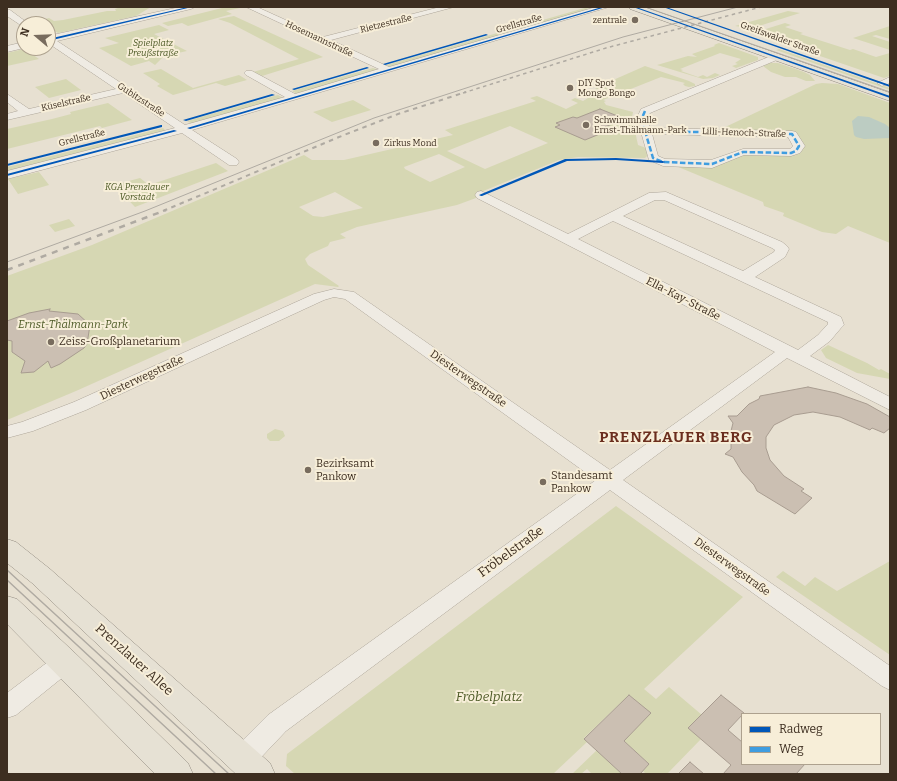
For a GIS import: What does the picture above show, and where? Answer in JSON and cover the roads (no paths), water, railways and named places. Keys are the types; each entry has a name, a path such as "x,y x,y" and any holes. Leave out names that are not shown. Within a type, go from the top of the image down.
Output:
{"main road":[{"name":"Greifswalder Straße","path":"634,7 890,97"},
{"name":"Greifswalder Straße","path":"664,7 887,83"},
{"name":"Prenzlauer Allee","path":"7,548 250,766"},
{"path":"7,607 66,662 177,774"}],"street":[{"path":"56,38 191,7"},
{"name":"Hosemannstraße","path":"250,7 388,70"},
{"name":"Rietzestraße","path":"322,40 450,7"},
{"name":"Grellstraße","path":"7,175 583,7"},
{"name":"Grellstraße","path":"289,94 388,70 605,7"},
{"path":"7,12 16,18"},
{"name":"Gubitzstraße","path":"56,45 233,162"},
{"name":"Lilli-Henoch-Straße","path":"646,131 792,134 799,146 796,151 791,154 743,152 712,164 663,162 653,158 642,118 645,111 776,57"},
{"path":"249,73 289,94"},
{"name":"Küselstraße","path":"7,117 124,90"},
{"path":"7,97 26,112"},
{"name":"Grellstraße","path":"7,165 179,126"},
{"name":"Ella-Kay-Straße","path":"481,195 890,404"},
{"path":"568,239 646,198 653,196 666,196 777,245 782,249 780,254 744,277"},
{"path":"613,216 836,320 836,325 824,338 792,354"},
{"name":"Diesterwegstraße","path":"7,432 27,427 80,406 319,297 334,293 349,295 890,679"},
{"name":"Fröbelstraße","path":"250,766 277,723 610,480 792,354"},
{"path":"7,707 66,662"}],"tram line":[{"path":"645,7 685,21"},
{"path":"685,21 738,7"},
{"path":"7,262 145,211 374,118 623,37 685,21"},
{"path":"685,21 890,92"},
{"path":"7,570 229,774"},
{"path":"7,580 216,774"}],"railway":[{"path":"463,93 606,48 761,7"},
{"path":"163,211 339,137 398,114 466,92"},
{"path":"7,270 166,210"}],"place":[{"name":"zentrale","path":"635,20"},
{"name":"DIY Spot Mongo Bongo","path":"570,88"},
{"name":"Schwimmhalle Ernst-Thälmann-Park","path":"586,125"},
{"name":"Zirkus Mond","path":"376,143"},
{"name":"Zeiss-Großplanetarium","path":"51,342"},
{"name":"Bezirksamt Pankow","path":"308,470"},
{"name":"Standesamt Pankow","path":"543,482"}],"district":[{"name":"PRENZLAUER BERG","path":"676,438"}],"park label":[{"name":"Spielplatz Preußstraße","path":"153,48"},
{"name":"KGA Prenzlauer Vorstadt","path":"137,192"},
{"name":"Ernst-Thälmann-Park","path":"73,325"},
{"name":"Fröbelplatz","path":"489,697"}]}
